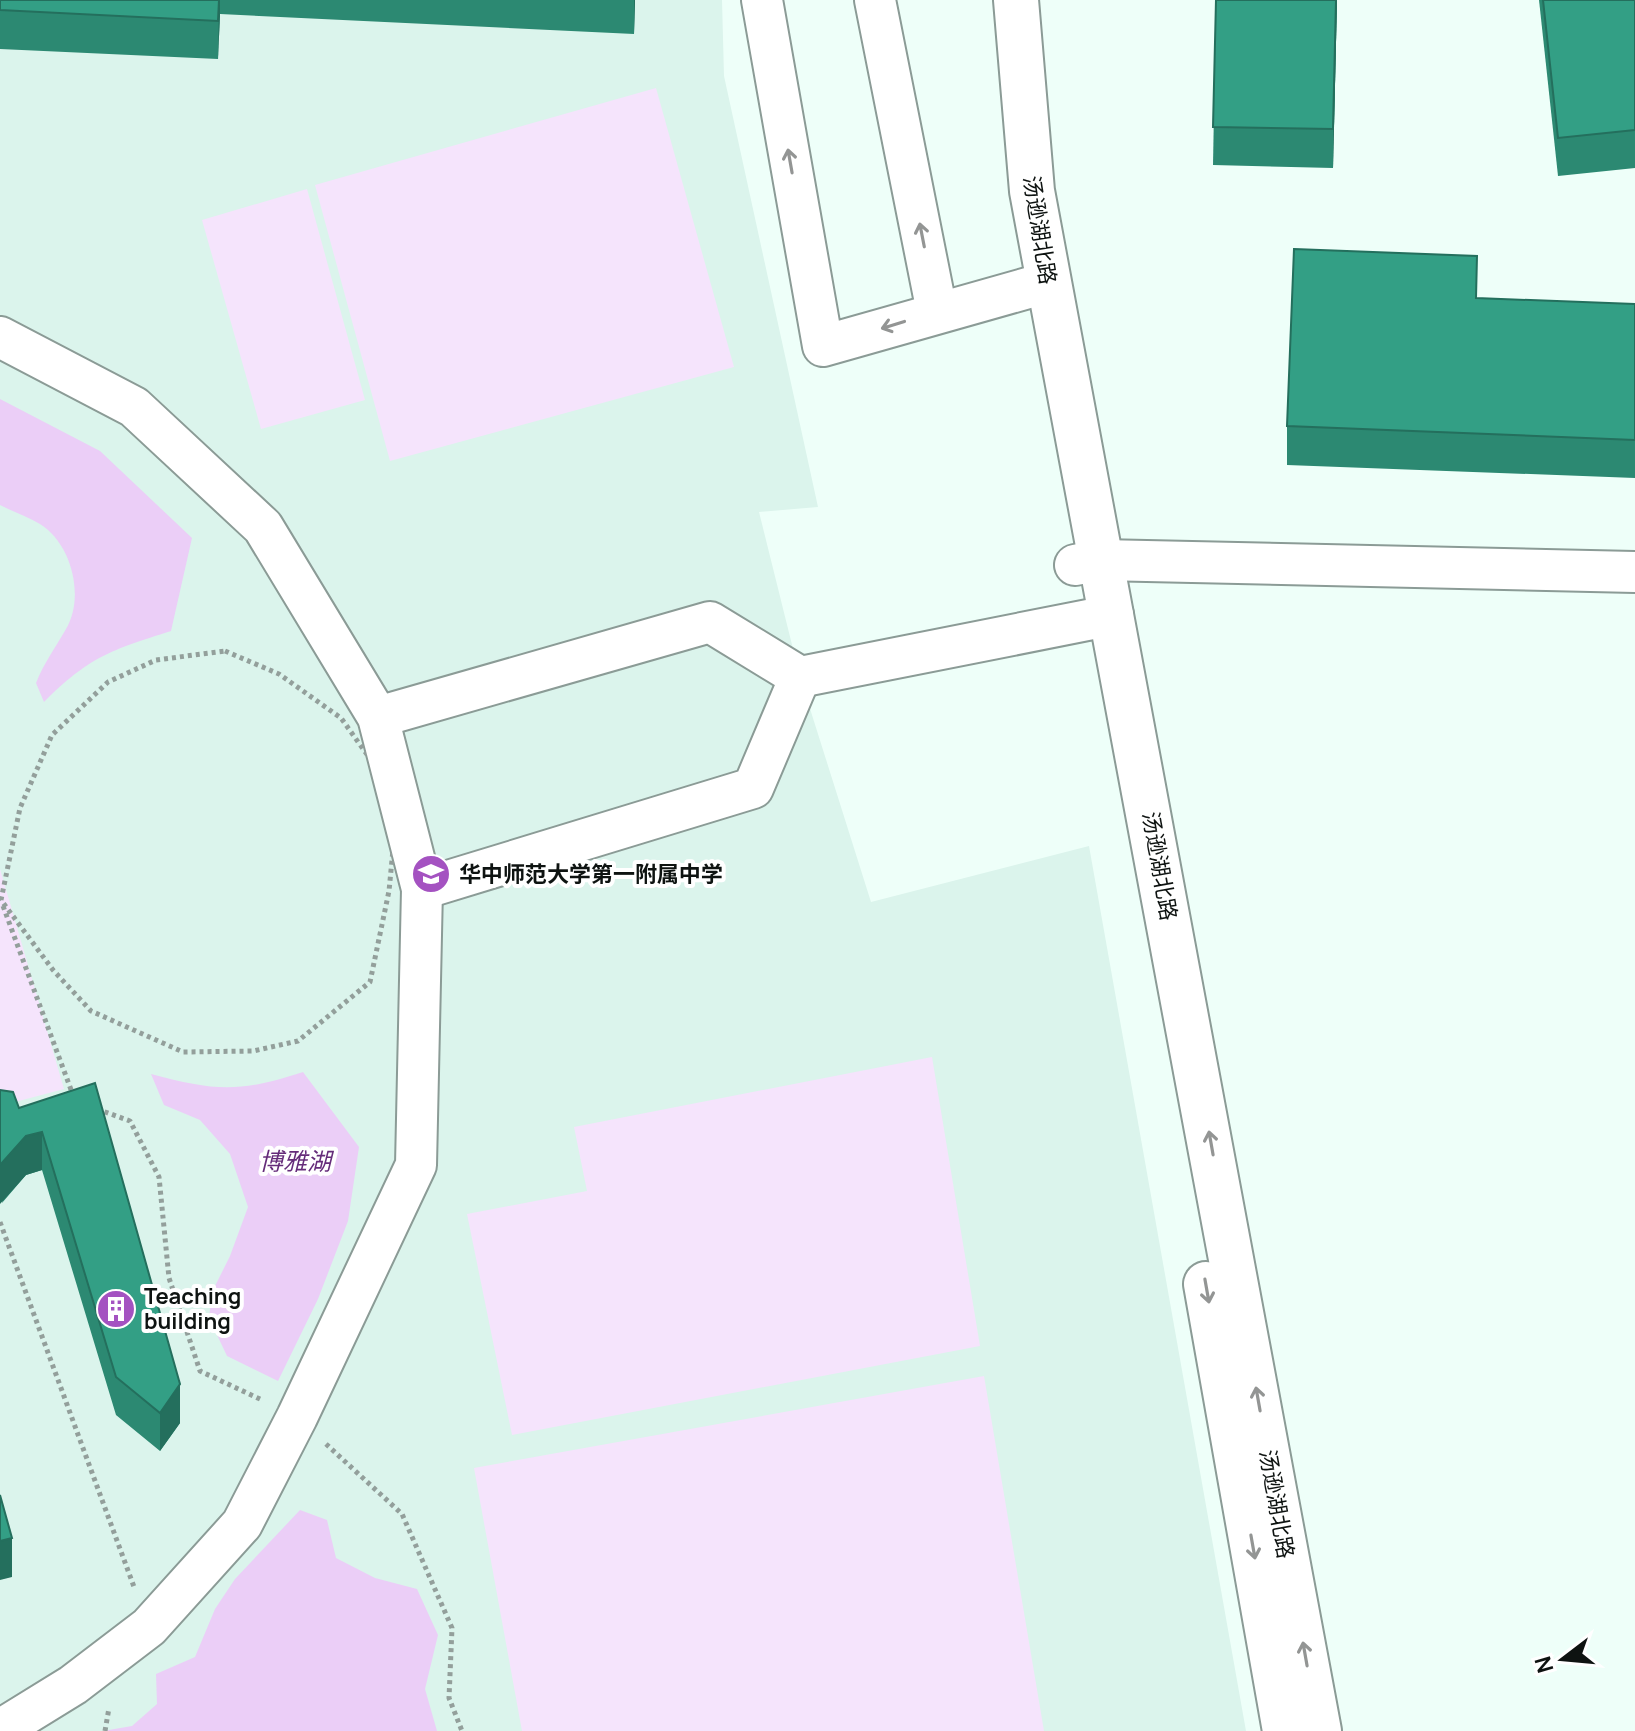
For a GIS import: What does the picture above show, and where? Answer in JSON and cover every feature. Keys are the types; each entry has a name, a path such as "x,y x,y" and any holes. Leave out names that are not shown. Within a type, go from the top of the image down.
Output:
{"main road":[{"name":"汤逊湖北路","path":"991,0 1007,194 1037,286"},
{"name":"汤逊湖北路","path":"1016,0 1037,286 1088,562 1319,1731"},
{"name":"汤逊湖北路","path":"1100,617 1285,1731"}],"street":[{"path":"762,0 823,346 1037,286"},
{"path":"875,0 937,312"},
{"path":"0,337 134,407 263,527 378,717 422,889 416,1165 297,1417 242,1524 149,1627 73,1685 0,1730"},
{"path":"1088,562 1635,572"},
{"path":"378,717 710,622 800,677 1100,617"},
{"path":"422,889 753,788 800,677"}],"path":[{"path":"1,896 53,970 91,1011 183,1052 253,1051 298,1041 370,982 389,891 398,798 341,718 279,674 225,651 156,660 108,682 52,735 20,808 1,896 76,1102"},
{"path":"90,1107 130,1121 159,1177 169,1278 200,1371 297,1417 402,1514 452,1628 449,1698 462,1731"},
{"path":"0,1222 149,1627"}],"shaded area":[{"name":"华中师范大学第一附属中学","path":"0,0 722,0 724,76 818,507 759,512 800,677 871,902 1089,846 1246,1731 0,1731"},
{"path":"656,88 734,367 390,461 315,185"},
{"path":"307,189 365,400 261,429 202,220"},
{"path":"0,869 64,1089 0,1106"},
{"path":"932,1057 980,1346 512,1435 467,1214 587,1191 574,1127"},
{"path":"984,1376 1044,1731 522,1731 474,1468"}],"water":[{"path":"0,399 100,451 192,538 171,631 102,657 74,675 44,702 36,683 72,616 75,587 67,558 51,533 35,521 0,505"},
{"name":"博雅湖","path":"303,1072 359,1147 348,1221 318,1299 278,1381 227,1356 209,1318 212,1292 230,1256 248,1207 230,1154 200,1120 164,1105 151,1074 193,1084 227,1087 261,1084"},
{"path":"300,1510 327,1520 336,1558 375,1578 417,1589 438,1635 425,1689 437,1731 103,1731 132,1726 157,1704 156,1674 195,1657 215,1609 235,1579"}],"building":[{"path":"0,0 219,0 218,21 0,10"},
{"path":"1216,0 1336,0 1333,129 1213,127"},
{"path":"1543,0 1635,0 1635,130 1558,138"},
{"path":"1294,249 1477,256 1476,298 1635,304 1635,440 1287,426"},
{"name":"Teaching building","path":"95,1083 180,1384 160,1413 116,1377 42,1132 26,1136 0,1165 0,1090 13,1092 19,1108"},
{"path":"0,1495 12,1538 0,1541"}],"place":[{"name":"华中师范大学第一附属中学","path":"431,874"},
{"name":"Teaching building","path":"116,1309"}]}
